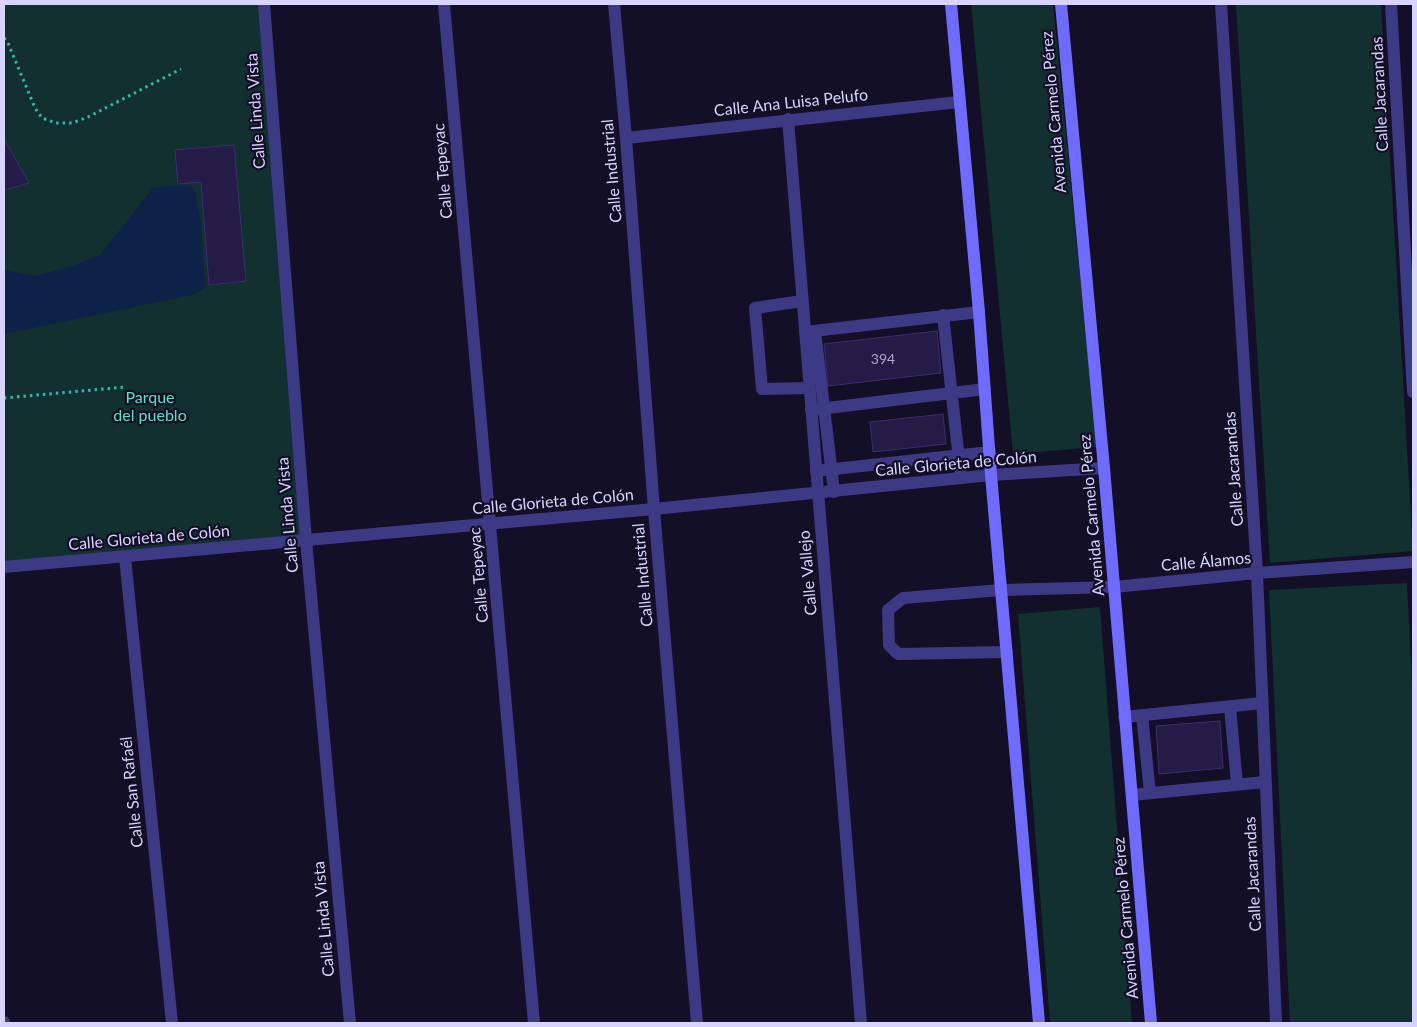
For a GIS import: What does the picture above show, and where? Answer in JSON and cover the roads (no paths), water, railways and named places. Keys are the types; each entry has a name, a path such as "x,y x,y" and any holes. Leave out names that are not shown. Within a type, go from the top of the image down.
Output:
{"main road":[{"path":"950,4 979,312 991,475 1039,1023"},
{"name":"Avenida Carmelo Pérez","path":"1061,4 1104,468 1151,1023"}],"street":[{"name":"Calle Linda Vista","path":"264,4 306,540 350,1023"},
{"name":"Calle Tepeyac","path":"444,4 534,1023"},
{"name":"Calle Industrial","path":"614,4 697,1023"},
{"name":"Calle Jacarandas","path":"1221,4 1257,573 1276,1023"},
{"name":"Calle Jacarandas","path":"1391,4 1413,392"},
{"name":"Calle Ana Luisa Pelufo","path":"626,138 959,102"},
{"name":"Calle Vallejo","path":"788,119 802,301 810,331 809,388 818,409 816,471 861,1023"},
{"path":"802,301 755,308 762,389 809,388"},
{"path":"834,492 818,409 810,331 979,312"},
{"path":"943,315 961,478"},
{"path":"818,409 985,389"},
{"path":"816,471 990,452"},
{"name":"Calle Glorieta de Colón","path":"4,567 818,494 991,475 1104,468"},
{"name":"Calle San Rafaél","path":"125,557 172,1023"},
{"name":"Calle Álamos","path":"1007,652 898,654 889,646 888,610 903,598 1001,590 1114,587 1257,573 1413,562"},
{"path":"1124,718 1262,703"},
{"path":"1230,707 1237,784"},
{"path":"1142,716 1150,794"},
{"path":"1132,795 1265,782"}],"water":[{"path":"188,186 195,191 201,222 204,288 192,295 4,334 4,270 34,276 72,266 100,255 153,188"}],"park label":[{"name":"Parque del pueblo","path":"150,407"}]}
